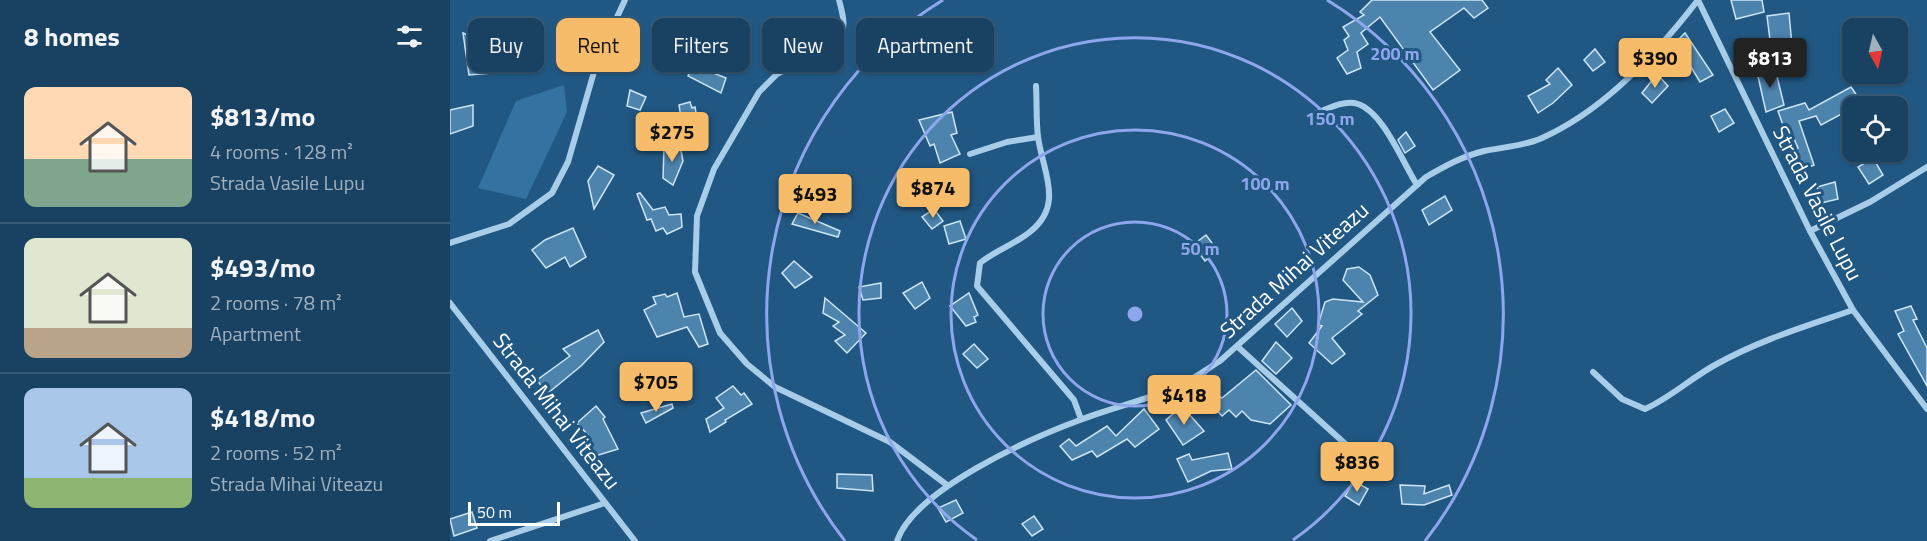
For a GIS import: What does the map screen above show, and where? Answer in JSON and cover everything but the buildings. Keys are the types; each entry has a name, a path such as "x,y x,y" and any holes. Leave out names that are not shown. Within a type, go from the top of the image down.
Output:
{"street":[{"path":"450,243 509,224 552,193 568,162 598,58 625,0"},
{"path":"840,0 844,22 843,34 838,41 777,74 759,92 714,170 697,216 695,272 703,297 720,333 747,364 776,387 890,442 947,485"},
{"name":"Strada Mihai Viteazu","path":"897,541 917,509 947,485 1081,419 1121,408 1181,385 1220,362 1417,185 1454,160 1541,138 1598,104 1639,68 1672,33 1698,0"},
{"name":"Strada Vasile Lupu","path":"1698,0 1810,231 1853,310 1927,410"},
{"path":"1036,86 1038,137 1051,202 1044,217 1031,231 980,263 977,286 1074,400 1081,419"},
{"path":"1313,115 1344,103 1357,103 1376,115 1417,185"},
{"path":"970,154 1007,142 1038,137"},
{"path":"1810,231 1870,202 1927,167"},
{"name":"Strada Mihai Viteazu","path":"450,303 634,541"},
{"path":"1593,372 1622,399 1645,409 1715,365 1757,343 1853,310"},
{"path":"1238,347 1382,477"},
{"path":"490,541 605,503"}],"shaded area":[{"path":"564,85 567,112 526,199 478,188 516,101"}]}
